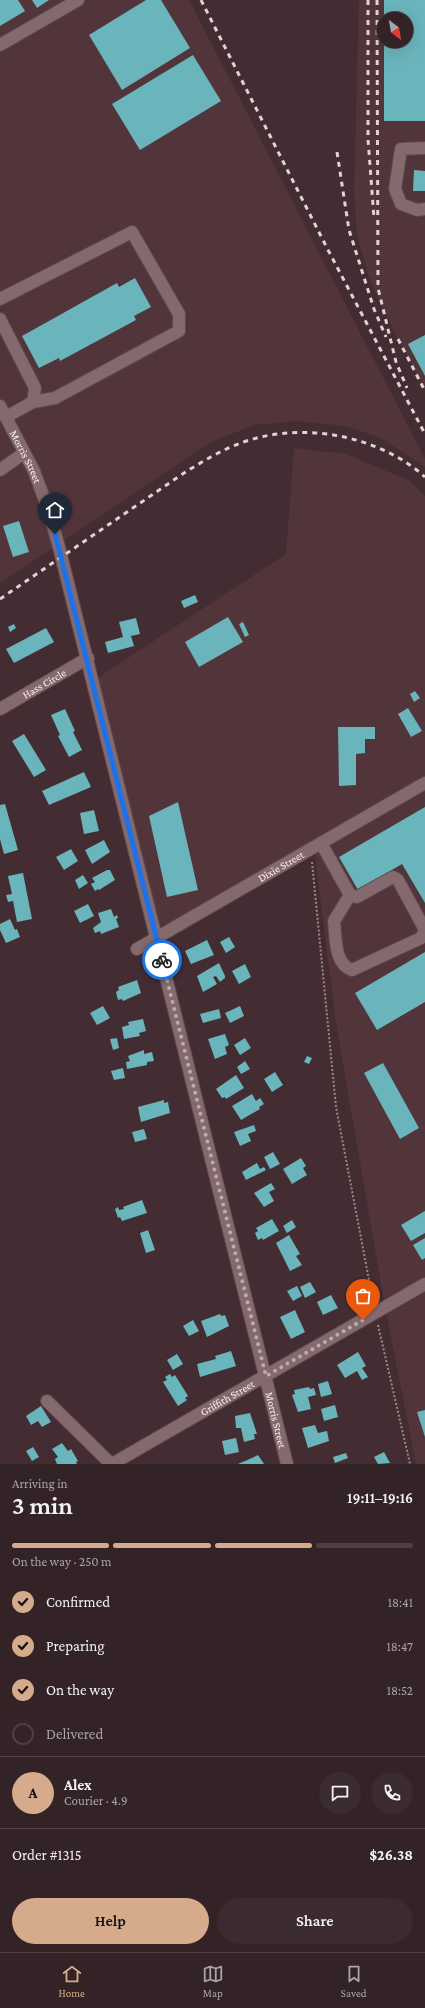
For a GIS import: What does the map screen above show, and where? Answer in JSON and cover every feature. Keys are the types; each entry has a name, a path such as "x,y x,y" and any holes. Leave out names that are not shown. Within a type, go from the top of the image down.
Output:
{"street":[{"path":"0,45 78,0"},
{"path":"425,148 401,149 395,189 401,204 417,210 425,209"},
{"path":"0,299 132,232 179,314 179,331 55,398 2,410"},
{"path":"0,320 35,388 33,402"},
{"name":"Morris Street","path":"2,410 34,471 48,509 88,658 287,1464"},
{"path":"0,470 24,453"},
{"name":"Hass Circle","path":"0,709 88,658"},
{"name":"Dixie Street","path":"137,949 425,783"},
{"path":"321,843 350,895 357,897 393,878 398,880 425,930 420,938 352,970 346,968 340,961 334,921 350,895"},
{"name":"Griffith Street","path":"111,1464 425,1284"},
{"path":"47,1401 111,1464"}],"path":[{"path":"310,849 336,1107 375,1313 410,1464"}],"shaded area":[{"path":"0,0 189,0 425,459 425,467 381,438 346,426 296,421 254,425 211,442 0,583"},
{"path":"359,0 425,0 425,390 393,329 369,278 357,235 354,193"},
{"path":"294,448 346,454 410,481 425,496 425,1464 416,1464 385,1307 336,1023 314,847 156,937 93,681 286,554"}],"building":[{"path":"0,0 18,0 25,11 0,26"},
{"path":"32,0 49,0 37,8"},
{"path":"146,0 161,0 190,48 122,90 89,35"},
{"path":"384,0 425,0 425,121 384,121 384,48 413,48 413,12 384,12"},
{"path":"193,55 221,101 140,150 112,104"},
{"path":"414,170 425,171 425,191 413,191"},
{"path":"135,278 151,307 134,316 136,320 60,361 59,358 39,368 22,336 117,283 119,287"},
{"path":"425,335 425,376 408,344"},
{"path":"19,521 29,552 13,557 3,526"},
{"path":"195,595 198,602 184,608 181,601"},
{"path":"228,617 243,642 199,667 185,642"},
{"path":"136,618 140,634 131,636 134,646 108,653 105,642 123,637 119,622"},
{"path":"243,622 249,635 245,637 239,624"},
{"path":"14,624 16,628 10,632 8,627"},
{"path":"46,628 54,642 14,663 6,649"},
{"path":"415,691 420,698 414,702 410,694"},
{"path":"408,708 422,731 411,737 398,714"},
{"path":"65,709 75,731 73,732 82,750 69,757 58,736 60,735 51,715"},
{"path":"338,727 375,727 375,739 365,739 365,753 356,754 356,785 339,786"},
{"path":"24,734 46,770 34,777 12,741"},
{"path":"84,772 91,787 49,805 42,791"},
{"path":"178,802 198,890 167,897 149,816"},
{"path":"5,804 18,850 4,854 0,839 0,805"},
{"path":"425,807 425,903 402,864 358,890 339,857"},
{"path":"94,810 99,831 84,834 80,813"},
{"path":"104,840 110,852 92,864 85,850"},
{"path":"71,849 78,861 64,870 56,857"},
{"path":"107,870 110,870 115,880 95,891 91,884 95,882 92,878"},
{"path":"23,873 32,919 17,922 13,901 8,902 6,895 12,894 8,876"},
{"path":"83,875 88,883 79,889 75,880"},
{"path":"88,904 94,916 80,923 74,911"},
{"path":"111,909 114,917 117,915 118,918 116,919 119,927 101,934 100,931 95,933 93,928 101,922 98,913"},
{"path":"10,919 15,930 17,929 20,937 6,943 0,930 0,924"},
{"path":"229,937 235,947 226,953 220,942"},
{"path":"207,940 214,955 191,964 185,951"},
{"path":"425,952 425,1002 377,1030 355,993"},
{"path":"219,963 225,978 220,982 216,976 213,977 217,984 203,992 197,976"},
{"path":"245,964 251,977 239,984 232,971"},
{"path":"137,980 141,993 123,1001 122,999 118,1000 116,992 119,990 118,987"},
{"path":"103,1006 110,1018 97,1025 90,1013"},
{"path":"240,1006 244,1016 230,1023 225,1013"},
{"path":"219,1009 221,1018 203,1023 200,1014"},
{"path":"143,1019 146,1031 139,1033 140,1036 124,1039 122,1027 129,1025 128,1022"},
{"path":"225,1034 229,1045 225,1047 227,1054 215,1059 208,1039"},
{"path":"117,1038 119,1048 113,1050 110,1039"},
{"path":"245,1038 251,1048 240,1055 234,1045"},
{"path":"144,1050 144,1054 152,1052 154,1061 147,1062 147,1065 127,1069 126,1062 130,1061 128,1056"},
{"path":"307,1056 312,1058 309,1064 304,1062"},
{"path":"245,1061 250,1069 241,1074 237,1067"},
{"path":"383,1063 419,1128 400,1139 364,1073"},
{"path":"123,1068 125,1078 114,1080 111,1071"},
{"path":"275,1072 283,1085 272,1092 264,1079"},
{"path":"236,1075 244,1088 226,1099 225,1097 222,1098 216,1089"},
{"path":"252,1094 256,1101 260,1098 264,1104 259,1107 260,1109 241,1120 232,1106"},
{"path":"164,1100 164,1103 168,1102 170,1113 141,1122 138,1107"},
{"path":"254,1125 256,1131 248,1134 251,1141 240,1146 234,1132"},
{"path":"144,1129 147,1139 135,1142 132,1132"},
{"path":"273,1152 280,1164 270,1169 264,1157"},
{"path":"301,1158 306,1166 303,1168 307,1175 292,1184 283,1169"},
{"path":"257,1163 260,1169 264,1167 266,1170 246,1180 242,1172"},
{"path":"271,1183 275,1189 269,1192 274,1201 264,1207 254,1193"},
{"path":"142,1200 147,1213 122,1221 120,1217 118,1218 115,1209 118,1207 119,1210 124,1209 123,1207"},
{"path":"425,1211 425,1233 411,1241 401,1225"},
{"path":"272,1219 279,1231 263,1240 262,1238 258,1240 255,1233 258,1231 256,1228"},
{"path":"292,1220 296,1227 287,1233 283,1226"},
{"path":"148,1230 155,1250 146,1253 140,1233"},
{"path":"289,1235 300,1254 296,1256 302,1265 290,1271 276,1243"},
{"path":"425,1238 425,1258 422,1260 413,1245"},
{"path":"310,1282 316,1292 305,1298 300,1287"},
{"path":"297,1286 302,1296 293,1301 287,1291"},
{"path":"331,1295 338,1308 323,1315 317,1302"},
{"path":"295,1310 305,1332 291,1339 280,1317"},
{"path":"220,1314 221,1316 225,1315 229,1326 207,1337 201,1321"},
{"path":"193,1320 199,1331 189,1336 183,1326"},
{"path":"231,1351 236,1366 200,1377 197,1364 216,1359 215,1356"},
{"path":"358,1352 366,1366 362,1368 368,1377 362,1380 357,1371 345,1378 337,1365"},
{"path":"177,1354 183,1364 173,1370 167,1360"},
{"path":"170,1374 172,1377 175,1375 188,1396 185,1398 187,1400 178,1406 163,1382 167,1380 165,1377"},
{"path":"328,1381 332,1394 321,1397 318,1384"},
{"path":"309,1387 310,1389 314,1388 316,1395 308,1397 311,1409 298,1412 292,1395 295,1394 294,1390"},
{"path":"335,1405 338,1417 324,1421 321,1409"},
{"path":"41,1406 51,1422 42,1427 38,1421 31,1425 26,1416"},
{"path":"425,1410 425,1437 417,1412"},
{"path":"250,1413 257,1434 254,1434 255,1439 244,1442 241,1428 236,1428 235,1416"},
{"path":"315,1425 318,1433 327,1431 329,1441 308,1448 302,1428"},
{"path":"236,1438 239,1452 225,1455 222,1441"},
{"path":"62,1443 68,1451 71,1449 78,1461 76,1462 77,1464 57,1464 55,1459 58,1457 52,1449"},
{"path":"33,1447 39,1457 32,1461 26,1451"},
{"path":"384,1452 390,1463 378,1464 374,1457"},
{"path":"346,1453 348,1458 335,1463 333,1457"},
{"path":"258,1455 264,1464 238,1464 252,1458"}],"railway":[{"path":"201,0 327,248 425,434"},
{"path":"368,0 368,139 374,218"},
{"path":"377,0 378,288 396,362 407,388"},
{"path":"337,152 349,230 374,309 386,337"},
{"path":"398,339 425,391"},
{"path":"0,599 184,473 221,452 241,443 261,437 282,433 304,432 348,438 369,444 389,453 408,464 425,477"}],"way so far":[{"path":"162,960 266,1376 363,1320"}],"route":[{"path":"55,534 162,960"}]}
